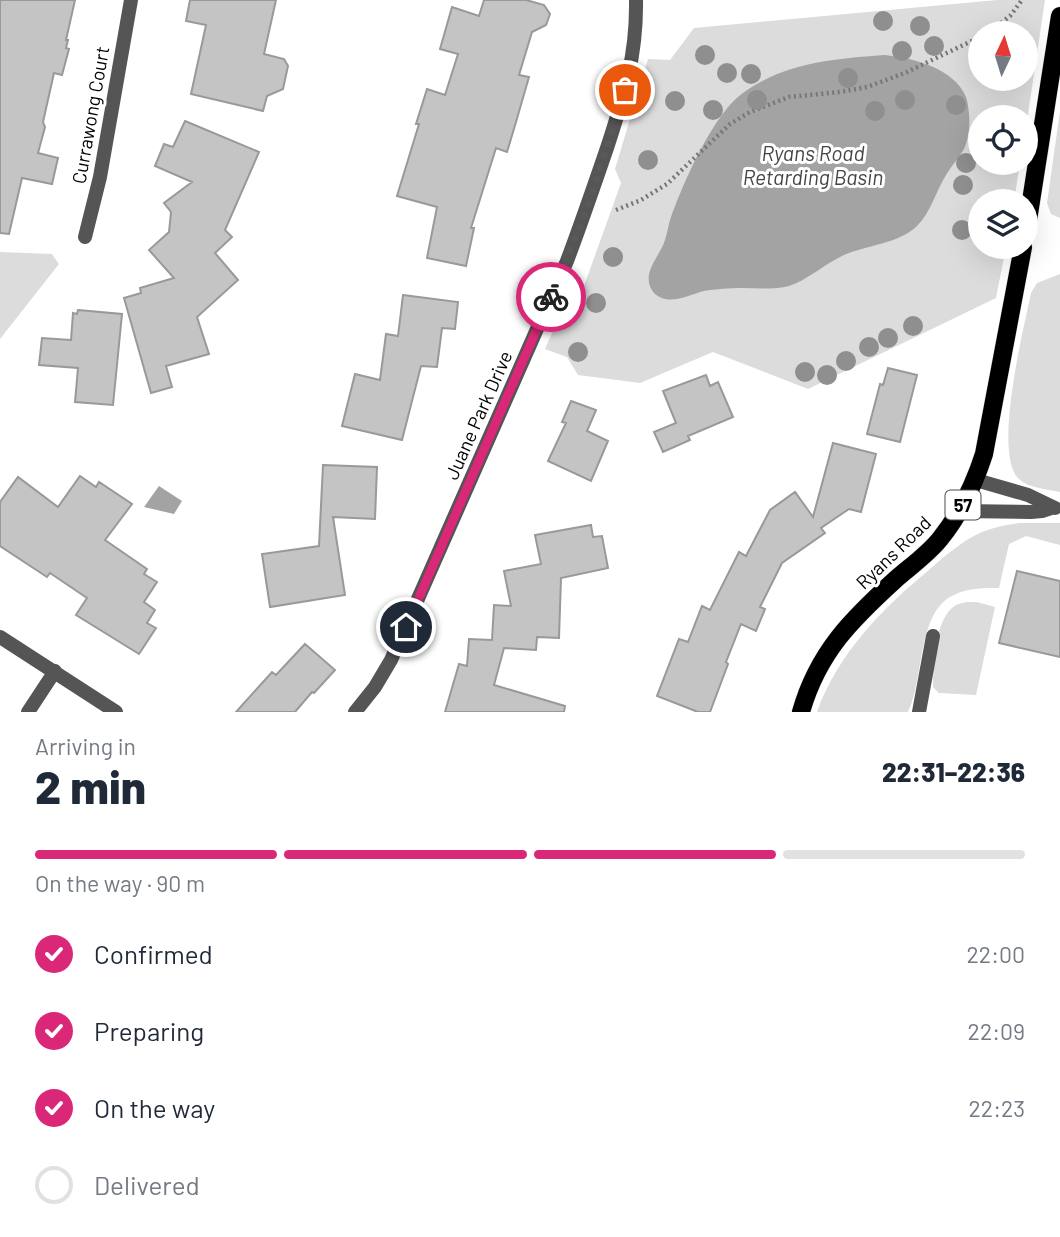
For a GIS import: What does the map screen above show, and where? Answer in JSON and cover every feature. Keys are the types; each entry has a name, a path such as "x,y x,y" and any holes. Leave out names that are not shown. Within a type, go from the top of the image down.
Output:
{"main road":[{"path":"1033,189 1060,16"},
{"name":"Ryans Road","path":"801,712 830,647 864,607 938,541 966,501 976,480 986,445 1021,259"}],"street":[{"name":"Currawong Court","path":"85,237 100,177 131,0"},
{"name":"Juane Park Drive","path":"355,712 391,660 567,261 586,212 625,90 633,59 636,0"},
{"path":"976,480 1028,495 1056,509"},
{"path":"959,511 1021,513 1056,509"},
{"path":"919,712 933,636"},
{"path":"0,637 116,712"},
{"path":"28,712 55,671"}],"path":[{"path":"1004,21 1022,0"},
{"path":"616,210 641,200 667,184 730,124 750,112 789,97 867,87 905,73 968,43"}],"shaded area":[{"path":"997,0 1045,0 1038,47 1038,21 968,21 968,91 1031,91 1029,105 968,105 968,175 1018,175 1016,189 968,189 968,259 1004,259 996,298 808,389 713,352 640,383 578,375 567,357 545,349 569,294 584,286 621,183 615,169 648,59 670,60 694,28"},
{"path":"1060,111 1060,218 1051,214 1047,203"},
{"path":"0,252 52,254 59,264 0,339"},
{"path":"1060,274 1060,492 1032,486 1019,479 1011,465 1008,444 1012,390 1031,293 1037,283"},
{"path":"1019,523 1060,523 1060,545 1026,536 1009,544 999,588 966,591 943,602 928,629 908,712 817,712 837,670 850,651 895,600 968,540 991,529"},
{"path":"967,602 995,607 976,695 939,693 933,687 935,654 942,623 952,608"}],"water":[{"name":"Ryans Road Retarding Basin","path":"885,55 920,62 952,79 966,97 968,133 964,149 942,181 917,226 901,237 844,255 789,286 704,291 672,300 654,293 649,284 652,265 665,240 680,193 717,122 739,96 771,77 802,66"},
{"path":"159,486 182,501 174,514 144,507"}],"building":[{"path":"0,0 75,0 66,40 66,48 69,49 62,75 54,73 38,153 58,158 52,184 22,178 9,234 0,233"},
{"path":"190,0 276,0 264,54 284,59 288,66 283,89 267,96 263,111 191,94 206,25 186,21"},
{"path":"484,0 526,0 544,5 550,14 546,25 532,32 519,75 529,77 507,152 496,148 471,228 474,228 466,266 427,258 437,207 397,196 427,89 445,95 458,54 440,49 452,7 479,16"},
{"path":"185,121 259,152 225,230 232,237 215,253 238,280 197,317 209,354 166,366 172,387 151,393 124,298 141,293 140,288 174,278 149,250 169,232 171,212 164,203 192,182 155,166 164,144 173,147"},
{"path":"403,295 458,302 455,329 442,328 437,367 421,366 402,440 342,426 355,374 380,380 386,334 398,336"},
{"path":"78,310 122,314 113,405 75,402 78,368 39,365 42,338 71,340 73,313 77,314"},
{"path":"888,368 917,375 900,442 867,434 880,384 883,385"},
{"path":"706,375 710,386 718,382 733,417 688,436 690,440 663,452 654,432 676,423 663,391"},
{"path":"571,401 596,410 587,431 608,441 591,481 548,461 566,423 562,422"},
{"path":"833,443 876,454 861,512 849,509 821,528 825,533 782,563 760,607 765,609 756,631 741,624 710,712 698,712 657,696 679,639 688,642 702,606 710,610 739,552 746,556 770,510 795,492 813,517"},
{"path":"323,465 377,467 375,519 333,517 345,595 270,607 262,554 319,546"},
{"path":"80,476 96,487 99,482 132,504 105,540 147,569 144,574 157,582 144,602 155,610 147,623 156,628 139,654 76,615 87,598 50,573 47,577 0,546 0,502 18,477 58,507"},
{"path":"591,525 593,537 602,536 608,568 561,578 559,638 537,637 536,650 504,648 494,685 565,706 564,712 445,712 459,664 467,666 469,639 492,640 494,605 511,606 504,571 541,564 535,535"},
{"path":"1017,571 1060,581 1060,657 999,643"},
{"path":"305,644 335,670 295,712 236,712 272,672 276,675"}],"way so far":[{"path":"551,297 586,212 625,90"}],"route":[{"path":"406,627 551,297"}]}
